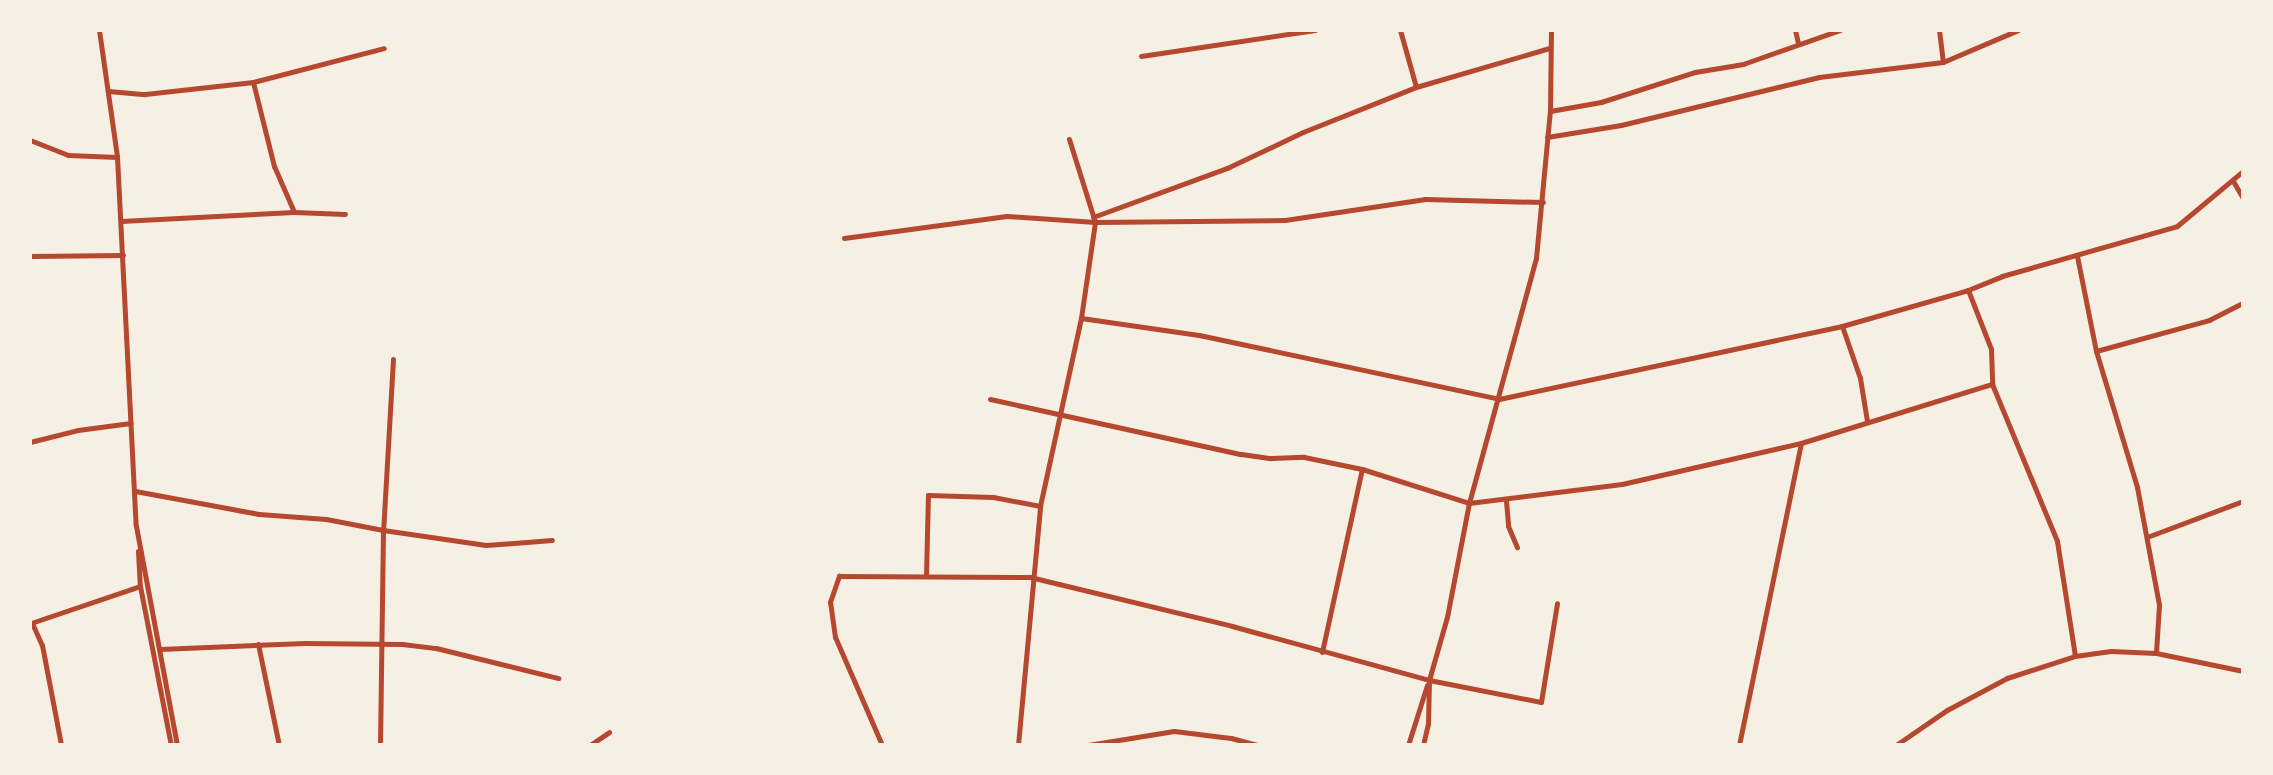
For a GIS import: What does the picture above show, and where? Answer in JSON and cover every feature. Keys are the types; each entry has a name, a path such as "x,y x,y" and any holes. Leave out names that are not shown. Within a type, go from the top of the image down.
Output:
{"street":[{"path":"99,30 117,157 140,586 171,745"},
{"path":"1141,56 1315,30"},
{"path":"1400,30 1416,87"},
{"path":"1408,745 1447,617 1469,503 1536,258 1550,111 1551,30"},
{"path":"1795,30 1798,43"},
{"path":"1550,111 1601,102 1695,72 1743,64 1840,30"},
{"path":"1939,30 1943,62"},
{"path":"1547,137 1621,125 1819,77 1943,62 2018,30"},
{"path":"108,91 145,94 253,82 384,48"},
{"path":"1094,220 1416,87 1549,48"},
{"path":"253,82 274,166 294,212"},
{"path":"1018,745 1030,577 1040,506 1058,411 1081,318 1094,220 1069,139"},
{"path":"30,140 68,155 117,157"},
{"path":"1081,318 1199,335 1499,399 1842,326 2177,226 2243,171"},
{"path":"2233,181 2243,198"},
{"path":"844,238 1007,216 1094,220 1285,220 1425,199 1543,202"},
{"path":"121,221 294,212 345,214"},
{"path":"30,256 123,255"},
{"path":"2077,256 2096,351 2137,487 2147,537 2159,605 2156,653"},
{"path":"1968,290 1991,349 1992,384 2057,541 2075,656"},
{"path":"2096,351 2209,320 2243,303"},
{"path":"1842,326 1860,378 1867,421"},
{"path":"380,745 383,530 393,359"},
{"path":"990,399 1058,411 1241,454 1304,457 1362,469 1469,503 1506,501 1622,484 1801,443 1867,421 1917,410 1992,384"},
{"path":"30,442 78,430 131,423"},
{"path":"1739,745 1801,443"},
{"path":"1322,652 1362,469"},
{"path":"135,491 259,514 326,519 486,545 552,540"},
{"path":"926,575 928,495 993,497 1040,506"},
{"path":"1506,501 1508,526 1517,547"},
{"path":"2147,537 2243,501"},
{"path":"136,526 177,745"},
{"path":"882,745 835,637 830,602 839,576 1030,577 1232,626 1429,680 1541,702 1557,603"},
{"path":"61,745 42,645 31,623 140,586"},
{"path":"160,649 382,643 436,648 558,678"},
{"path":"258,644 279,745"},
{"path":"1896,745 1947,710 2007,678 2075,656 2111,651 2156,653 2243,671"},
{"path":"1423,745 1429,680"},
{"path":"1088,745 1174,731 1231,738 1257,745"},
{"path":"590,745 609,732"}]}
